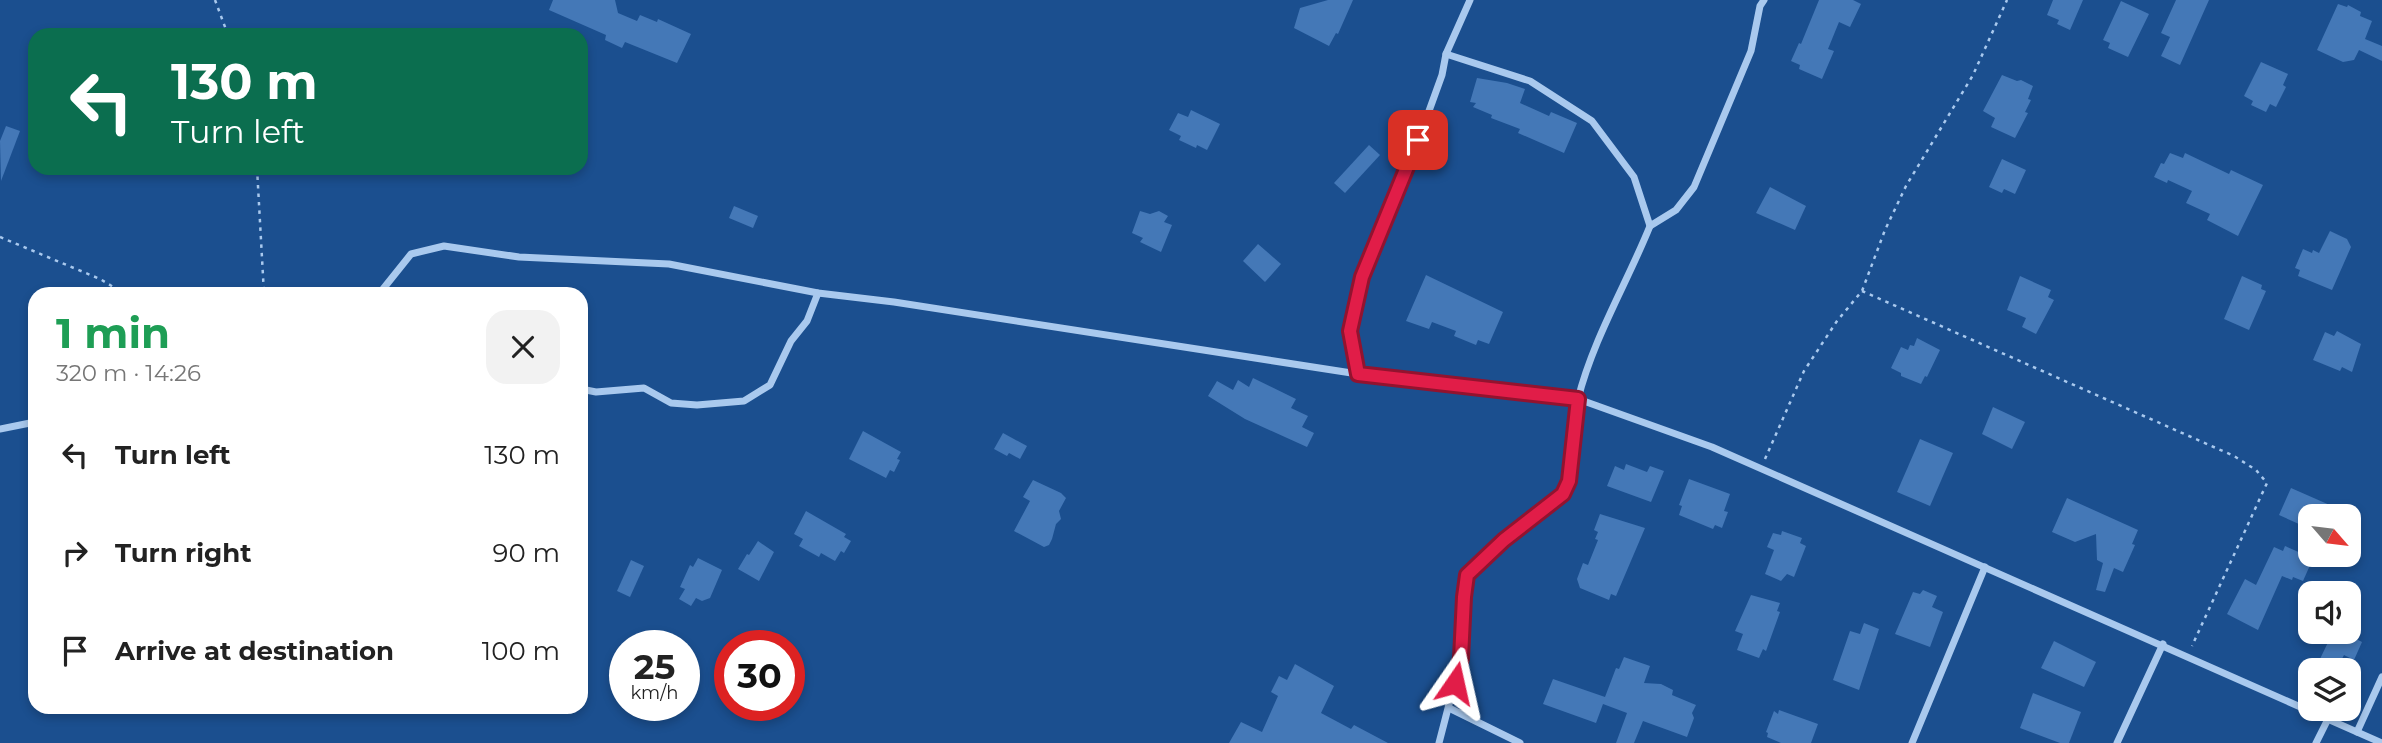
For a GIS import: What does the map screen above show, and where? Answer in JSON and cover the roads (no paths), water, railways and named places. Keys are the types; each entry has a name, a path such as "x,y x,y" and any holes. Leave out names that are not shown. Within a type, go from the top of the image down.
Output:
{"street":[{"path":"1358,374 1350,331 1362,277 1425,122 1442,75 1446,54 1470,0"},
{"path":"1440,743 1461,658 1467,575 1504,540 1563,494 1569,481 1578,399 1601,335 1650,226 1676,210 1694,187 1751,51 1760,6 1764,0"},
{"path":"1446,54 1530,81 1592,121 1634,177 1650,226"},
{"path":"385,287 411,254 444,246 519,257 669,264 818,293 894,302 1358,374 1578,399 1712,447 2298,705"},
{"path":"588,390 644,388 671,403 697,405 744,401 770,385 791,341 807,321 818,293"},
{"path":"0,429 28,423"},
{"path":"1912,743 1984,567"},
{"path":"2117,743 2163,644"},
{"path":"2357,732 2382,677"},
{"path":"1449,708 1520,743"},
{"path":"2316,743 2327,721"},
{"path":"2332,721 2382,743"}]}
